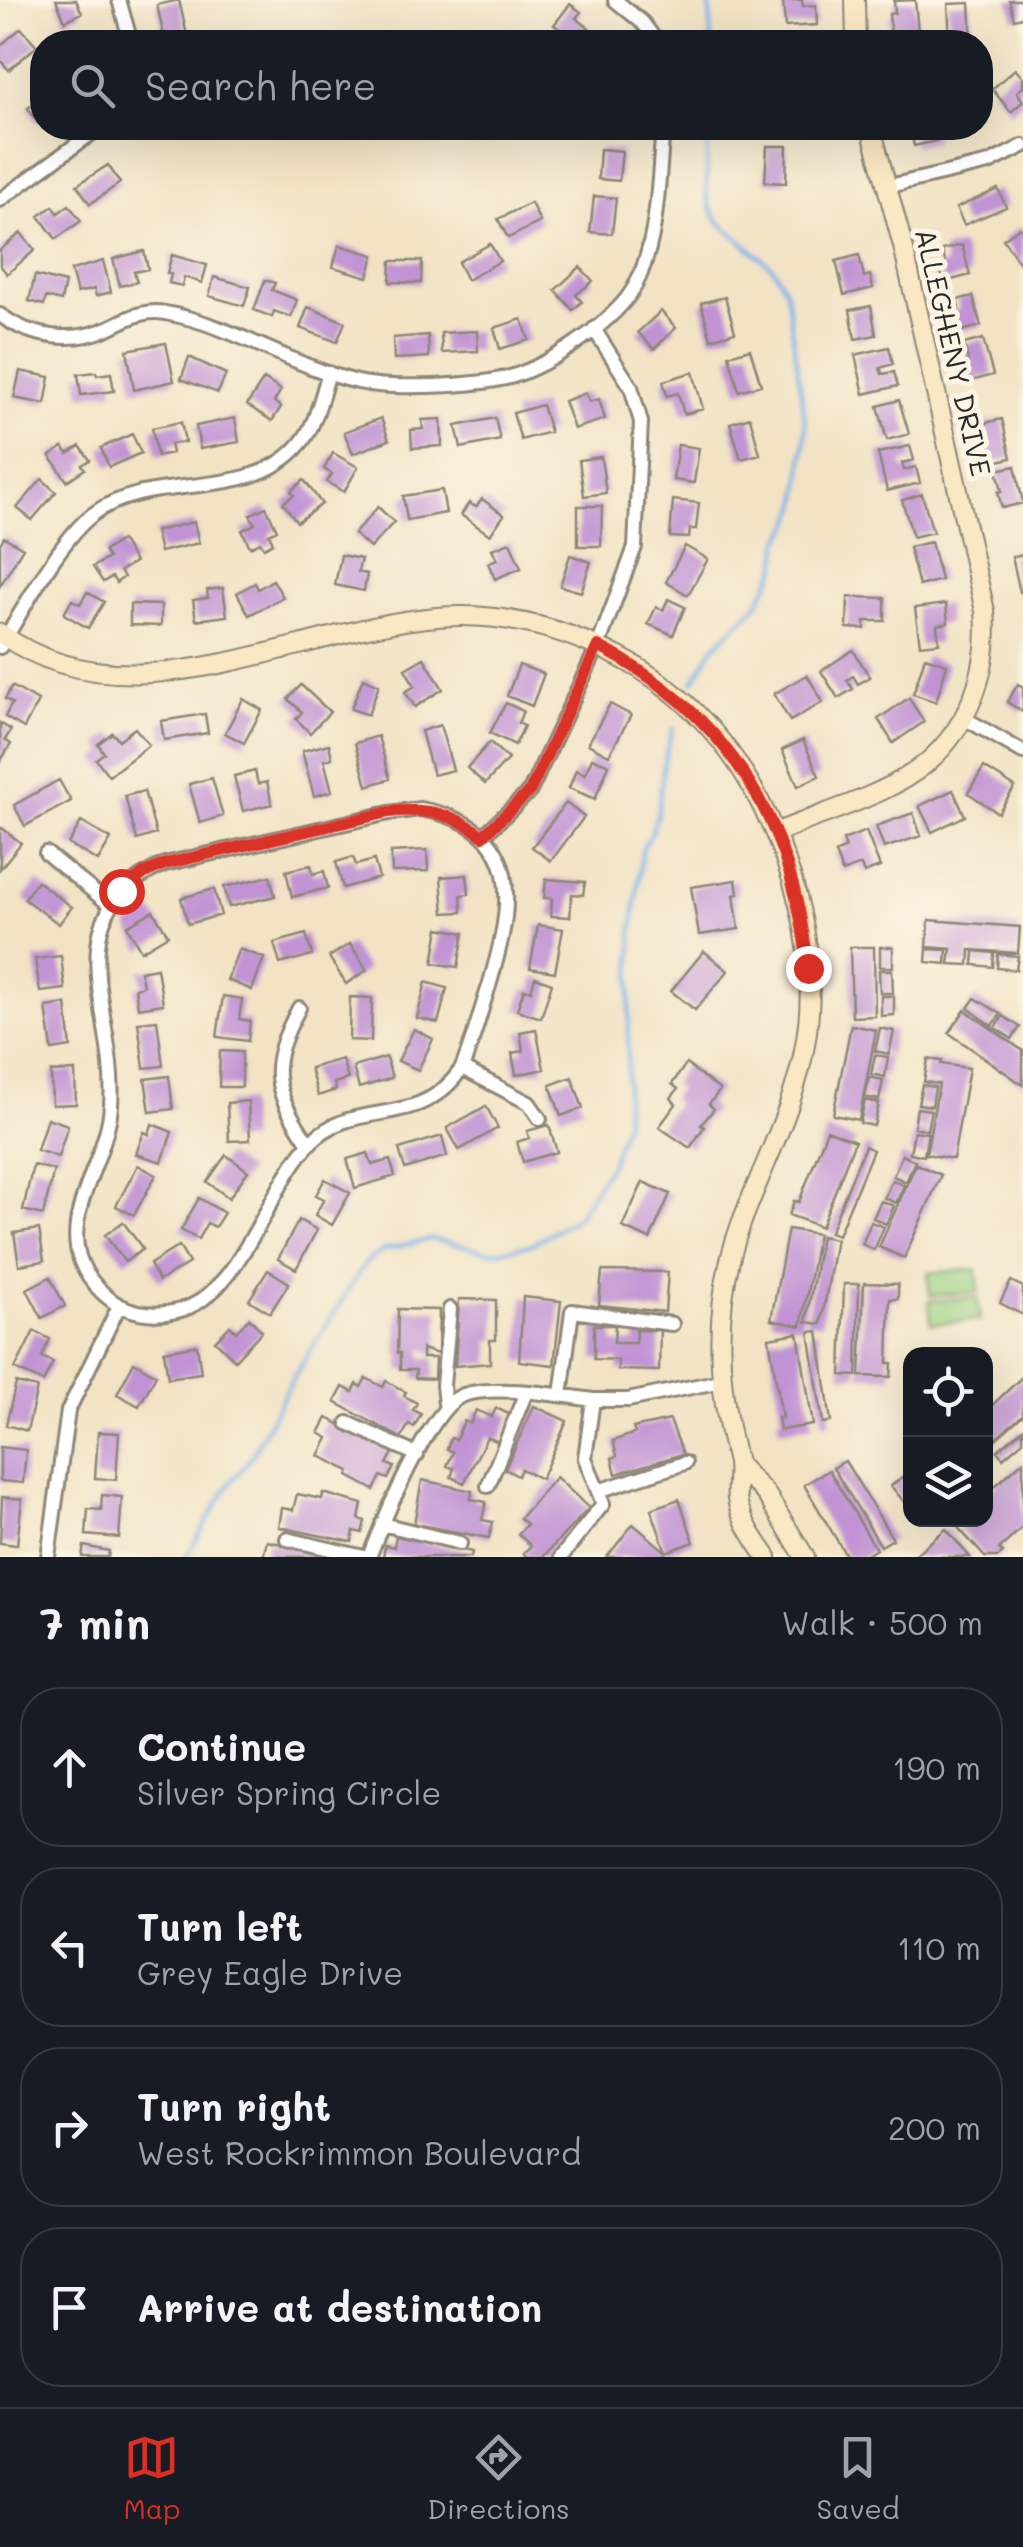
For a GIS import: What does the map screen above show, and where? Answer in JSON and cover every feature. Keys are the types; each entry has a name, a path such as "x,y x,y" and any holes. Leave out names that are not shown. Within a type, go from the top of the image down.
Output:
{"main road":[{"path":"855,0 856,30"},
{"name":"ALLEGHENY DRIVE","path":"775,833 903,780 946,744 964,718 984,665 985,611 902,246 874,140"},
{"path":"2,639 66,664 130,674 186,669 440,617 500,618 560,631 598,646 646,673 691,707 733,755 775,833 796,894 809,985 807,1033 794,1096 740,1228 721,1323 721,1380 738,1466 737,1499 767,1557"},
{"path":"738,1466 766,1494 805,1557"}],"street":[{"path":"119,0 128,30"},
{"path":"615,0 648,30"},
{"path":"0,200 82,140"},
{"path":"0,315 26,330 70,337 90,335 143,312 160,312 197,322 329,374 383,386 497,379 543,363 594,329 629,297 650,243 662,140"},
{"path":"884,187 989,162 1023,147"},
{"path":"483,836 530,791 598,646 635,547 641,422 631,387 594,329"},
{"path":"2,639 65,544 92,515 137,494 236,479 271,466 300,444 329,374"},
{"path":"964,718 1023,752"},
{"path":"389,812 438,812 469,825 483,836 503,871 508,910 506,930 462,1068 450,1085 416,1107 345,1122 320,1134 297,1158 229,1272 202,1301 181,1311 142,1313 119,1306 91,1279 82,1262 76,1221 111,1108 97,941 110,904 131,881 165,864 389,812"},
{"path":"46,853 110,904"},
{"path":"299,1008 282,1045 278,1086 284,1107 310,1144"},
{"path":"462,1068 529,1103 540,1120"},
{"path":"48,1557 68,1411 119,1306"},
{"path":"446,1404 443,1386 450,1310"},
{"path":"561,1394 572,1311 672,1324"},
{"path":"287,1539 366,1557 446,1404 464,1394 526,1392 628,1400 721,1380"},
{"path":"488,1486 526,1392"},
{"path":"560,1557 603,1504 585,1458 593,1400"},
{"path":"348,1423 417,1455"},
{"path":"598,1491 685,1463"},
{"path":"382,1524 460,1542"}],"green space":[{"path":"977,1269 979,1292 930,1296 928,1273"},
{"path":"978,1297 980,1320 931,1324 929,1301"}],"building":[{"path":"56,0 76,0 82,13 65,21"},
{"path":"179,0 186,30 163,30 157,5"},
{"path":"783,0 816,5 817,25 785,27"},
{"path":"915,0 918,30 891,30 889,14 895,13 894,1"},
{"path":"1009,0 1023,0 1023,17 1014,19"},
{"path":"970,3 971,30 949,30 948,4"},
{"path":"570,4 581,12 576,18 589,28 561,30 554,25"},
{"path":"21,28 30,38 30,52 9,70 0,60 0,46"},
{"path":"1015,69 1023,78 1023,87 1017,92 1023,101 1011,112 993,88"},
{"path":"913,140 936,140 936,141 914,146"},
{"path":"767,146 787,146 786,183 765,182"},
{"path":"600,149 622,151 619,181 598,179"},
{"path":"108,165 120,183 90,204 77,185"},
{"path":"998,189 1006,207 964,225 956,208"},
{"path":"594,196 616,198 612,234 590,232"},
{"path":"531,203 540,222 508,238 498,219"},
{"path":"69,205 81,221 56,239 39,216 53,206 58,213"},
{"path":"1020,227 1023,232 1023,268 1003,239"},
{"path":"21,233 35,250 7,274 0,265 0,250"},
{"path":"490,244 500,261 467,280 458,262"},
{"path":"339,245 374,255 368,277 333,267"},
{"path":"962,245 970,275 944,282 939,266 946,264 942,250"},
{"path":"144,251 148,269 134,272 137,282 120,286 113,259"},
{"path":"172,255 207,265 202,283 184,277 182,286 169,283 171,274 167,273"},
{"path":"859,255 864,277 870,275 873,288 844,295 836,261"},
{"path":"103,261 111,292 96,296 94,289 77,293 71,270"},
{"path":"391,261 422,261 421,283 390,282"},
{"path":"580,267 593,281 576,295 582,302 573,310 555,290"},
{"path":"35,275 65,283 61,301 46,297 44,305 29,301"},
{"path":"214,277 250,287 244,306 209,296"},
{"path":"265,280 275,283 272,290 297,300 291,317 274,311 272,317 254,310"},
{"path":"973,296 981,326 957,332 951,311 959,309 957,300"},
{"path":"725,297 735,332 711,339 701,303"},
{"path":"871,306 876,335 855,339 850,310"},
{"path":"308,307 345,322 337,342 300,328"},
{"path":"661,311 676,328 654,349 638,332"},
{"path":"522,319 529,340 500,349 494,328"},
{"path":"477,331 478,351 442,353 441,333"},
{"path":"428,335 429,357 394,359 393,338"},
{"path":"983,339 993,375 968,382 964,344"},
{"path":"166,343 174,381 134,390 127,350"},
{"path":"889,347 893,364 880,368 882,374 894,372 898,386 864,394 855,355"},
{"path":"750,349 761,385 739,391 729,355"},
{"path":"189,357 226,374 218,393 181,379"},
{"path":"20,371 50,377 45,404 14,398"},
{"path":"693,372 703,409 684,414 678,393 667,396 663,381"},
{"path":"111,373 114,391 81,395 78,374"},
{"path":"264,379 281,390 274,402 281,407 272,421 247,405"},
{"path":"586,393 589,402 599,399 605,419 574,429 564,401"},
{"path":"899,400 909,434 887,440 878,406"},
{"path":"542,405 550,432 521,440 513,413"},
{"path":"750,417 760,454 741,459 730,423"},
{"path":"235,418 239,442 200,449 196,426"},
{"path":"381,418 389,440 353,454 344,432"},
{"path":"495,418 500,440 461,448 456,426"},
{"path":"441,419 442,446 412,448 411,430 423,429 422,420"},
{"path":"1002,419 1011,458 990,463 981,424"},
{"path":"181,422 185,442 170,444 172,453 157,456 152,428"},
{"path":"132,434 141,453 109,467 101,448"},
{"path":"678,445 699,448 694,483 673,480"},
{"path":"80,446 90,460 82,465 85,469 67,481 50,456 63,447 68,454"},
{"path":"910,446 914,460 902,463 904,470 916,467 920,483 887,491 878,453"},
{"path":"333,453 358,467 344,492 327,482 332,474 324,469"},
{"path":"601,457 606,493 584,496 579,460"},
{"path":"1015,466 1023,503 1002,508 997,470"},
{"path":"42,479 56,492 32,520 17,508"},
{"path":"304,480 322,504 297,522 283,503"},
{"path":"442,490 446,513 407,520 403,496"},
{"path":"922,494 933,532 913,537 902,500"},
{"path":"482,499 504,515 490,535 461,515 469,503 476,507"},
{"path":"673,500 699,503 696,529 690,529 689,538 670,537"},
{"path":"578,506 602,506 601,546 578,546"},
{"path":"266,507 277,530 269,534 273,543 264,548 260,542 250,547 242,530 255,524 250,515"},
{"path":"378,507 394,522 370,548 354,534"},
{"path":"194,522 199,543 160,552 155,531"},
{"path":"4,537 23,548 0,586 0,544"},
{"path":"121,540 135,562 120,571 124,577 116,583 112,577 103,582 93,567 108,558 104,551"},
{"path":"510,542 521,568 495,579 488,563 497,559 492,549"},
{"path":"931,542 941,580 919,586 909,547"},
{"path":"685,546 708,559 688,595 666,582"},
{"path":"341,555 361,559 358,572 367,574 364,591 335,585"},
{"path":"570,555 591,562 581,592 560,586"},
{"path":"1023,555 1023,591 1020,592 1012,557"},
{"path":"273,580 283,597 249,615 237,593 255,583 258,589"},
{"path":"223,588 227,616 196,620 193,600 208,598 207,590"},
{"path":"87,592 104,602 88,628 64,614 72,600 80,604"},
{"path":"848,597 885,598 885,621 865,621 865,629 847,628"},
{"path":"668,599 685,607 673,635 648,624 656,607 663,610"},
{"path":"130,604 161,605 161,626 130,625"},
{"path":"946,604 948,623 937,625 939,643 920,645 915,608"},
{"path":"853,650 870,677 858,684 853,676 847,680 853,689 838,698 821,671"},
{"path":"925,657 947,664 936,702 913,694"},
{"path":"424,658 443,689 415,707 405,692 415,686 405,669"},
{"path":"519,665 544,674 532,706 507,696"},
{"path":"807,675 823,702 790,721 774,694"},
{"path":"363,678 379,685 368,715 351,709"},
{"path":"1018,684 1023,687 1023,712 1007,702"},
{"path":"301,685 330,712 310,733 296,719 302,712 288,699"},
{"path":"12,686 38,701 24,728 5,717 12,703 5,699"},
{"path":"909,698 924,722 893,743 878,719"},
{"path":"243,699 262,710 244,743 225,733"},
{"path":"506,703 523,711 518,723 524,726 515,745 490,733"},
{"path":"610,704 631,715 609,755 588,744"},
{"path":"205,714 208,733 164,740 161,721"},
{"path":"0,723 11,730 5,740 11,744 0,762"},
{"path":"440,725 453,770 433,775 421,731"},
{"path":"135,728 149,745 109,776 96,759 104,753 98,744 112,733 119,740"},
{"path":"378,736 390,779 367,786 355,743"},
{"path":"803,740 819,776 798,786 782,750"},
{"path":"490,742 508,759 485,784 467,768"},
{"path":"329,744 332,758 324,760 332,791 314,796 302,751"},
{"path":"592,758 609,765 595,799 569,788 576,770 585,774"},
{"path":"984,767 1015,787 998,813 968,793"},
{"path":"255,771 258,784 267,782 272,804 243,811 234,776"},
{"path":"212,778 223,816 200,823 189,784"},
{"path":"59,780 71,801 25,826 14,805"},
{"path":"953,790 965,816 932,832 919,806"},
{"path":"144,791 156,834 137,840 125,796"},
{"path":"566,803 584,817 551,861 532,847"},
{"path":"913,813 921,836 884,848 876,826"},
{"path":"81,822 111,839 98,861 68,844"},
{"path":"0,830 21,843 0,869"},
{"path":"866,831 880,867 864,873 861,865 842,872 835,853 846,848 843,840"},
{"path":"427,850 428,871 392,872 391,852"},
{"path":"353,857 356,865 374,860 379,878 343,888 336,862"},
{"path":"311,865 313,874 324,871 328,888 292,897 286,871"},
{"path":"467,875 469,894 461,895 462,912 444,913 441,877"},
{"path":"270,876 275,896 229,907 224,887"},
{"path":"546,879 585,882 583,895 572,894 570,917 551,916 552,898 544,898"},
{"path":"736,880 739,929 699,935 691,887"},
{"path":"37,881 72,907 59,924 24,899"},
{"path":"214,889 221,915 188,924 181,898"},
{"path":"153,911 168,935 141,951 127,926"},
{"path":"929,920 1020,927 1018,953 970,950 969,965 949,964 951,949 927,947"},
{"path":"538,925 563,929 555,972 530,968"},
{"path":"439,928 464,933 458,967 433,963"},
{"path":"306,934 312,955 280,964 274,943"},
{"path":"350,944 367,970 346,984 329,957"},
{"path":"850,947 874,947 875,1016 852,1017"},
{"path":"880,947 893,947 893,967 880,967"},
{"path":"239,949 264,958 252,990 227,980"},
{"path":"927,949 947,950 946,964 926,962"},
{"path":"704,951 728,971 695,1010 671,991"},
{"path":"974,951 994,953 993,967 973,965"},
{"path":"998,954 1018,956 1016,970 997,968"},
{"path":"61,956 65,989 40,992 35,959"},
{"path":"157,968 163,1004 138,1008 135,988 143,986 140,971"},
{"path":"879,970 892,970 893,993 880,993"},
{"path":"535,977 552,983 541,1018 517,1010 524,989 531,991"},
{"path":"426,982 447,988 438,1023 417,1018"},
{"path":"223,996 242,999 239,1019 250,1021 248,1041 217,1037"},
{"path":"881,996 894,996 894,1015 881,1016"},
{"path":"350,997 372,998 371,1041 349,1040"},
{"path":"975,998 1001,1014 992,1026 968,1008"},
{"path":"66,1004 71,1047 52,1050 46,1007"},
{"path":"965,1010 1023,1051 1023,1085 949,1033"},
{"path":"1003,1016 1020,1027 1012,1039 995,1028"},
{"path":"157,1020 163,1066 144,1068 138,1022"},
{"path":"851,1025 876,1030 859,1120 833,1115"},
{"path":"880,1028 894,1031 889,1054 875,1051"},
{"path":"414,1029 433,1039 418,1070 398,1061"},
{"path":"536,1029 544,1069 516,1075 512,1053 523,1051 520,1032"},
{"path":"220,1051 242,1052 242,1087 219,1087"},
{"path":"875,1055 888,1057 885,1077 871,1074"},
{"path":"386,1057 392,1078 359,1088 353,1067"},
{"path":"342,1059 348,1079 334,1083 336,1090 318,1096 310,1068"},
{"path":"928,1059 969,1068 953,1159 926,1154 939,1084 924,1082"},
{"path":"686,1064 720,1090 709,1104 714,1109 690,1148 659,1127 676,1104 671,1098 678,1089 672,1084"},
{"path":"75,1071 76,1104 52,1105 51,1072"},
{"path":"169,1076 173,1109 150,1112 145,1079"},
{"path":"572,1077 583,1108 561,1116 550,1085"},
{"path":"869,1077 883,1080 879,1100 865,1097"},
{"path":"922,1085 935,1087 932,1106 918,1104"},
{"path":"865,1100 879,1103 874,1126 860,1123"},
{"path":"248,1101 250,1140 229,1141 227,1103"},
{"path":"486,1106 498,1128 459,1150 447,1128"},
{"path":"917,1108 931,1110 927,1130 914,1127"},
{"path":"47,1118 68,1125 58,1157 37,1150"},
{"path":"152,1124 172,1132 162,1162 136,1154 144,1132 149,1134"},
{"path":"549,1125 557,1152 523,1162 517,1142 529,1138 527,1131"},
{"path":"827,1130 855,1141 821,1227 789,1215 794,1201 799,1202"},
{"path":"914,1131 928,1133 924,1156 910,1153"},
{"path":"442,1136 447,1156 405,1169 399,1149"},
{"path":"865,1146 873,1150 838,1235 830,1232"},
{"path":"368,1153 372,1165 390,1160 395,1176 355,1188 347,1159"},
{"path":"226,1155 248,1171 229,1198 207,1182"},
{"path":"902,1155 915,1161 906,1182 893,1176"},
{"path":"916,1164 941,1175 904,1258 879,1247"},
{"path":"33,1165 54,1170 43,1215 23,1210"},
{"path":"138,1165 156,1175 134,1215 116,1206"},
{"path":"325,1179 350,1193 332,1225 315,1215 324,1199 316,1195"},
{"path":"892,1180 904,1185 896,1203 884,1198"},
{"path":"643,1182 670,1194 650,1239 622,1227"},
{"path":"199,1198 224,1213 215,1227 207,1223 198,1239 181,1230"},
{"path":"881,1201 894,1206 886,1224 873,1218"},
{"path":"299,1220 317,1230 296,1269 278,1259"},
{"path":"123,1222 143,1249 125,1262 105,1235"},
{"path":"871,1222 884,1227 874,1250 862,1244"},
{"path":"39,1229 44,1261 19,1265 14,1233"},
{"path":"788,1229 818,1234 801,1326 771,1320"},
{"path":"821,1236 836,1239 821,1324 806,1322"},
{"path":"179,1246 189,1263 159,1281 150,1264"},
{"path":"268,1270 289,1283 270,1313 249,1300"},
{"path":"602,1271 668,1272 665,1312 599,1305"},
{"path":"50,1277 65,1306 42,1318 27,1289"},
{"path":"1011,1281 1023,1287 1023,1315 1000,1303"},
{"path":"864,1283 898,1284 898,1299 890,1299 891,1377 860,1376"},
{"path":"844,1284 859,1284 857,1376 841,1375"},
{"path":"523,1297 561,1301 554,1365 519,1361"},
{"path":"459,1299 496,1300 496,1340 490,1340 490,1363 455,1366"},
{"path":"398,1309 439,1310 438,1354 422,1349 422,1358 435,1358 434,1379 415,1378 416,1370 400,1370"},
{"path":"249,1318 262,1331 235,1360 215,1341 230,1326 236,1332"},
{"path":"594,1325 615,1325 614,1343 635,1343 636,1330 660,1330 659,1371 618,1370 618,1360 594,1359"},
{"path":"34,1331 50,1339 42,1357 53,1362 43,1382 15,1369"},
{"path":"818,1331 831,1422 823,1423 809,1332"},
{"path":"798,1333 813,1425 780,1430 778,1418 782,1418 769,1338"},
{"path":"197,1345 201,1373 168,1378 164,1351"},
{"path":"134,1362 156,1375 139,1406 117,1394"},
{"path":"1023,1376 1023,1415 993,1441 993,1404"},
{"path":"366,1378 383,1387 386,1381 417,1403 413,1410 421,1414 401,1438 335,1402 343,1387 353,1392"},
{"path":"16,1383 37,1388 27,1431 6,1425"},
{"path":"534,1406 567,1421 541,1479 521,1469 518,1476 505,1469"},
{"path":"496,1408 511,1415 499,1442 487,1437 464,1483 451,1477 454,1468 447,1466 453,1452 447,1449 451,1438 456,1440 464,1421 470,1424 476,1410 492,1417"},
{"path":"327,1418 394,1451 387,1464 394,1467 388,1479 381,1476 374,1490 348,1476 350,1471 319,1456 328,1438 319,1433"},
{"path":"670,1420 683,1454 616,1474 613,1441 635,1433 633,1428"},
{"path":"1023,1429 1023,1441 1003,1458 997,1451"},
{"path":"98,1432 119,1433 116,1480 95,1478"},
{"path":"0,1447 26,1450 23,1483 0,1481"},
{"path":"845,1461 893,1539 881,1546 833,1468"},
{"path":"1023,1461 1023,1527 999,1549 1003,1553 998,1557 985,1557 958,1527 993,1527 993,1488"},
{"path":"829,1470 876,1549 864,1557 847,1557 804,1485"},
{"path":"556,1477 589,1508 543,1557 527,1557 523,1553 531,1546 518,1534 527,1524 520,1518"},
{"path":"903,1477 903,1501 891,1486"},
{"path":"422,1480 472,1491 471,1499 486,1502 482,1520 493,1522 489,1538 414,1524"},
{"path":"323,1493 362,1504 362,1533 354,1531 352,1542 279,1527 282,1508 293,1510 297,1494 322,1499"},
{"path":"102,1495 122,1497 119,1538 86,1535 88,1509 101,1510"},
{"path":"2,1497 22,1499 17,1545 0,1543"},
{"path":"679,1499 694,1542 666,1552 651,1509"},
{"path":"633,1524 666,1552 662,1557 607,1557"},
{"path":"946,1529 970,1557 912,1557"},
{"path":"396,1536 472,1552 471,1557 383,1557 385,1545 394,1547"},
{"path":"267,1541 334,1555 334,1557 263,1557"},
{"path":"84,1546 109,1551 108,1557 82,1557"}],"waterway":[{"path":"710,0 711,30"},
{"path":"693,682 713,648 757,605 777,568 780,542 793,521 799,500 806,427 786,291 773,268 718,221 710,207 706,191 708,140"},
{"path":"186,1557 228,1486 251,1457 292,1380 366,1262 384,1250 432,1239 491,1252 530,1245 577,1217 611,1163 625,1122 633,927 642,850 658,810 673,728"}],"route":[{"path":"121,891 131,881 165,864 389,812 438,812 469,825 483,836 530,791 598,646 668,688 691,707 733,755 768,817 788,866 802,917 808,968"}]}
